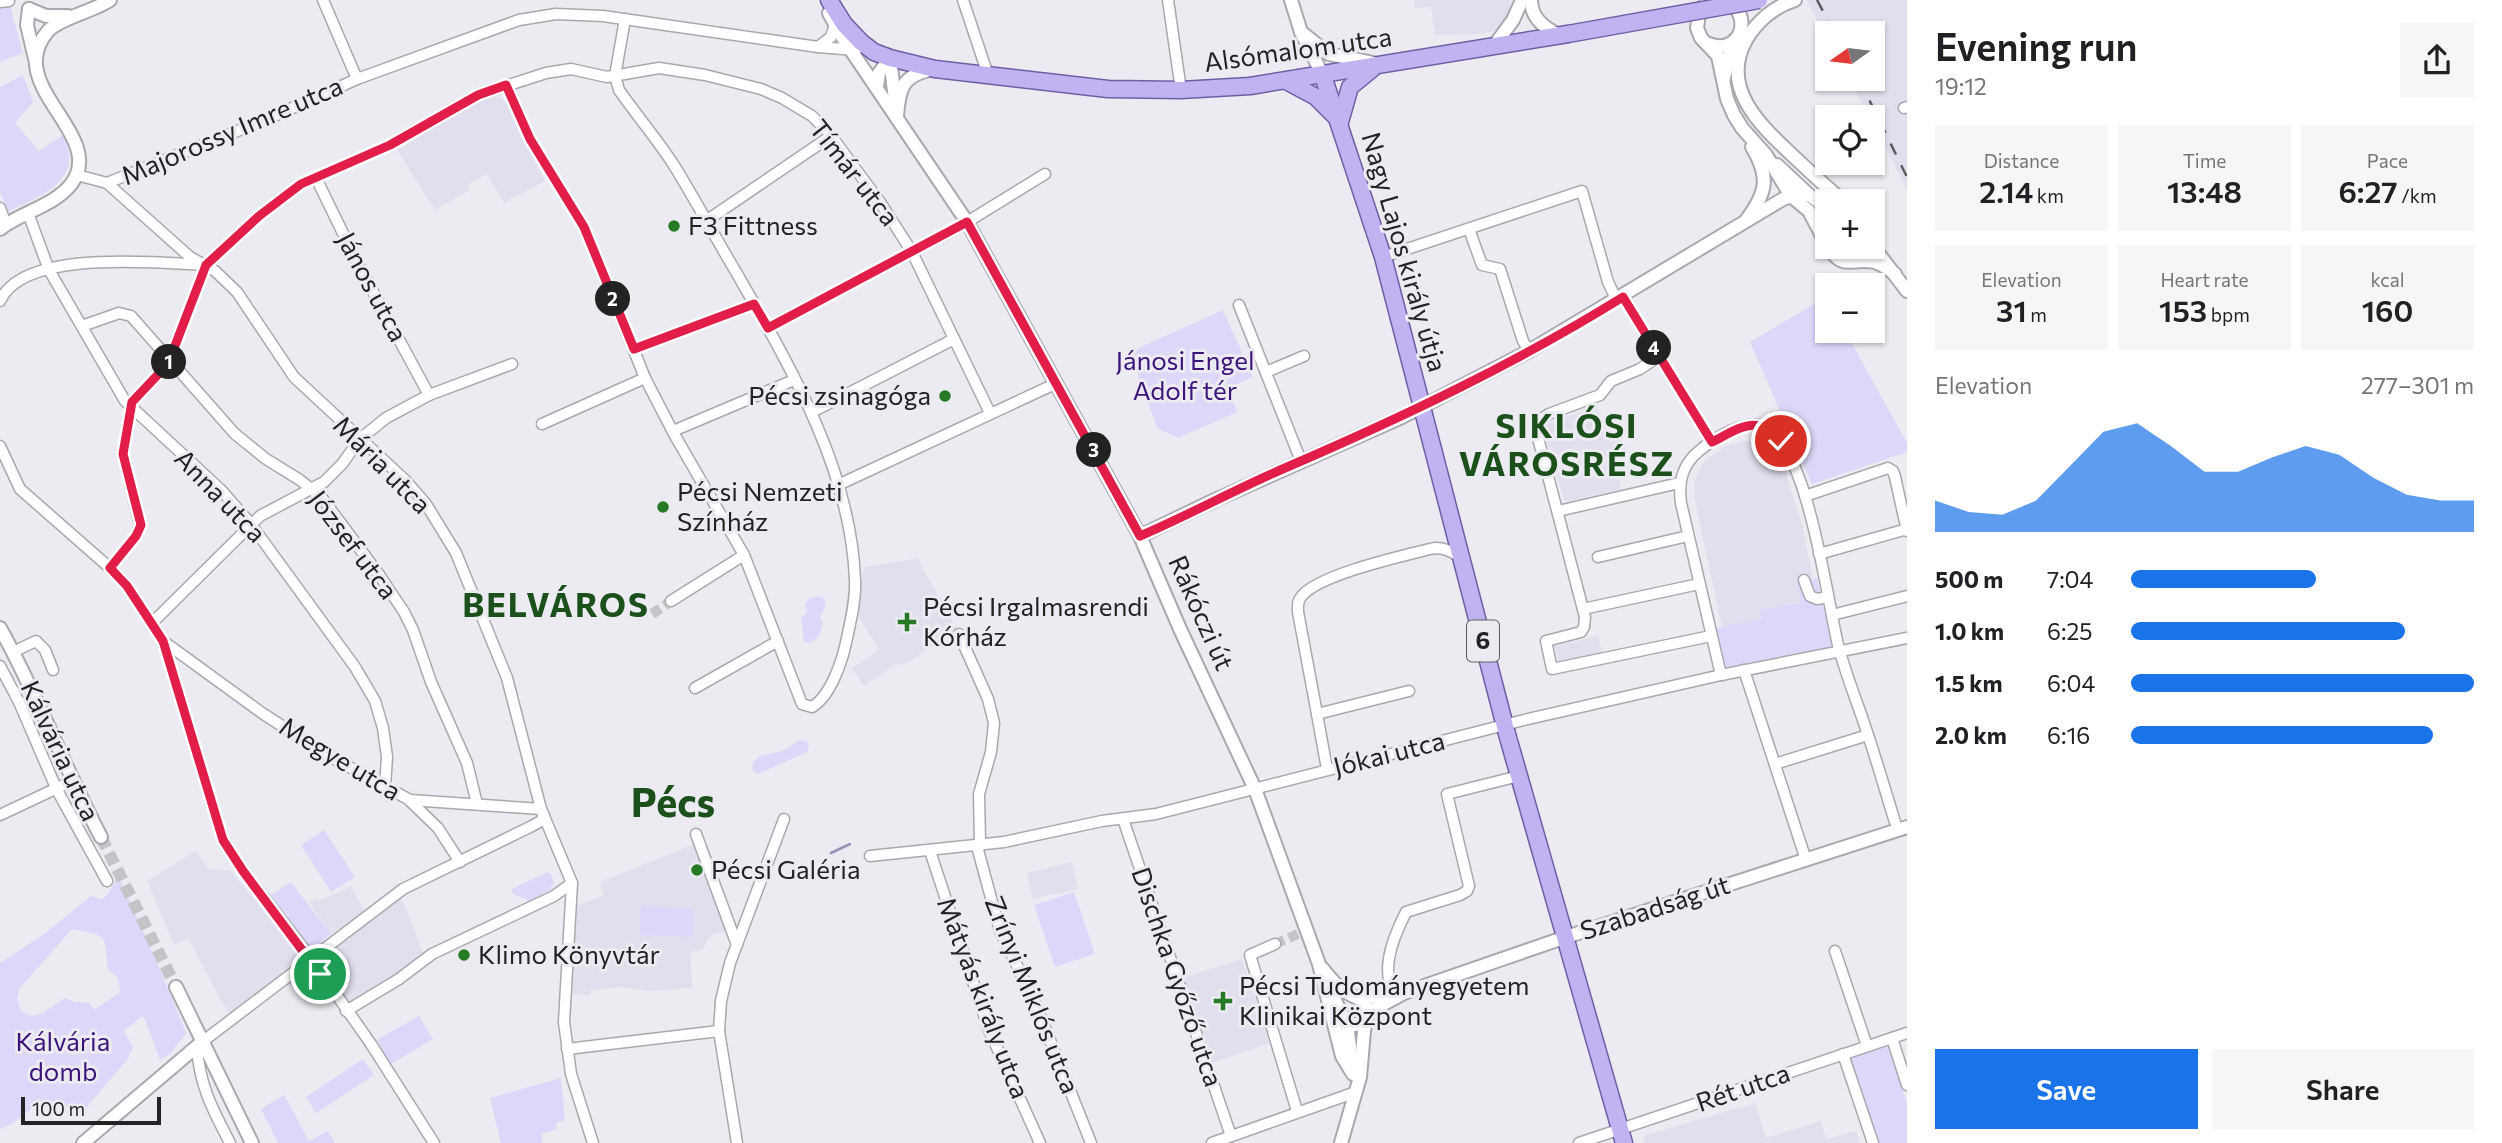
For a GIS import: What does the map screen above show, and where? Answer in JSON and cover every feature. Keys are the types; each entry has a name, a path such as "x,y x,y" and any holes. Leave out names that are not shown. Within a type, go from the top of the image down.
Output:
{"main road":[{"name":"Rákóczi út","path":"826,0 853,34 870,49 890,58"},
{"name":"Alsómalom utca","path":"988,75 1108,89 1181,90 1250,86 1323,76 1759,0"},
{"path":"890,58 935,69 988,75"},
{"path":"1340,123 1350,87 1367,71 1381,65"},
{"name":"Nagy Lajos király útja","path":"1323,76 1382,257 1451,526 1566,937"},
{"name":"6","path":"1287,82 1317,97 1340,123"},
{"name":"6","path":"1566,937 1622,1136"}],"street":[{"path":"36,66 46,33 54,26 110,0"},
{"path":"323,0 357,79"},
{"name":"Rákóczi út","path":"826,0 835,24 967,222 1140,536 1255,789 1303,932 1319,964 1339,989 1362,1007 1363,1059 1341,1143"},
{"path":"963,0 988,75"},
{"path":"1168,0 1181,90"},
{"path":"1291,0 1301,32 1323,76"},
{"path":"1493,46 1513,20 1522,0"},
{"path":"1531,0 1531,8 1538,20 1564,35"},
{"path":"1795,0 1769,13 1749,35 1739,60 1738,82 1744,101 1760,123 1829,189"},
{"path":"0,2 9,1"},
{"path":"1724,78 1732,43 1740,33 1742,23 1739,12 1728,1 1717,1 1707,3 1699,14 1697,25 1700,35 1718,56 1727,99 1764,171 1765,184 1757,205 1743,225"},
{"path":"28,4 35,13 53,18 79,16"},
{"path":"28,4 34,24 46,33"},
{"path":"0,208 3,227 65,191 77,175 79,162 77,148 42,86 27,25 28,4"},
{"name":"Majorossy Imre utca","path":"77,175 107,183 270,118 357,79 528,18 556,14 625,19 818,47 870,49"},
{"path":"506,85 530,139 584,227 645,378 744,555 802,704 808,707 817,704 834,679 842,658 855,584 853,549 838,485 812,412 768,328 670,159 619,90 615,76 625,19"},
{"path":"818,47 831,37 835,24"},
{"path":"1301,32 1329,54 1381,65"},
{"path":"1709,44 1721,47 1732,43"},
{"path":"877,86 879,73 890,58"},
{"name":"Rákóczi út","path":"890,58 897,118"},
{"name":"Tímár utca","path":"206,265 278,200 316,178 390,145 478,95 545,73 572,69 607,77 659,68 705,75 761,89 799,107 821,124 880,202 912,252 990,413"},
{"path":"897,118 898,99 905,81 923,71 935,69"},
{"path":"1742,128 1766,155 1815,199"},
{"path":"706,221 831,136"},
{"path":"1766,155 1787,198 1809,211 1815,223"},
{"path":"768,328 967,222 1045,174"},
{"name":"János utca","path":"316,178 357,262 429,395"},
{"name":"Mária utca","path":"107,183 190,257 206,265 237,292 294,377 406,481 426,504 456,553 507,678 542,812 572,883"},
{"path":"1382,257 1582,191 1608,282 1659,356 1712,442"},
{"path":"1140,536 1422,406 1529,351 1787,198 1809,195"},
{"name":"Anna utca","path":"27,213 49,270 125,401 222,491 251,524 331,631 375,701 383,728 387,757 385,788"},
{"path":"1469,229 1482,265 1500,269 1523,341 1529,351"},
{"path":"1839,259 1856,263 1876,263 1895,274"},
{"path":"1856,263 1860,259"},
{"path":"1882,259 1907,291"},
{"path":"0,301 3,294 17,281 49,270 104,261 206,265 168,364 132,402 123,454 141,525 136,536 110,568"},
{"path":"634,349 754,304"},
{"path":"1239,305 1301,461"},
{"name":"József utca","path":"82,326 113,315 125,313 131,316 235,435 313,489 330,508 404,612 413,630 439,701 467,763 477,804"},
{"path":"812,412 954,339"},
{"path":"1266,372 1304,356"},
{"path":"1659,356 1640,369 1611,381 1600,396 1549,414 1537,422 1538,438 1586,622 1581,632 1546,641 1552,669 1711,636"},
{"path":"152,623 260,516 313,489 342,464 360,439 386,418 429,395 512,365"},
{"path":"542,424 645,378"},
{"path":"673,431 794,380"},
{"path":"838,485 1057,383"},
{"path":"1721,675 1688,536 1679,483 1683,471 1694,456 1712,442 1756,424 1769,429 1781,441 1805,496 1840,652 1901,825"},
{"path":"0,446 20,489 110,568 127,586 152,623 163,641 223,840 243,871 310,958 399,1086 434,1143"},
{"path":"1805,496 1888,468 1895,477 1907,530 1819,554"},
{"path":"1558,512 1679,483"},
{"path":"1437,547 1451,526"},
{"path":"1598,557 1688,536"},
{"path":"1327,769 1298,600 1304,593 1322,583 1370,564 1437,547 1460,557"},
{"path":"671,601 744,555"},
{"path":"1804,580 1810,596 1817,599 1828,597"},
{"path":"1584,609 1699,584"},
{"path":"1832,615 1907,596"},
{"name":"Kálvária utca","path":"0,628 101,837"},
{"name":"Zrínyi Miklós utca","path":"959,634 988,699 994,723 991,752 979,794 978,850 1000,931 1034,1000 1091,1143"},
{"name":"Jókai utca","path":"870,856 980,845 1156,814 1505,725 1744,670 1907,638"},
{"path":"13,652 36,641 45,650 53,670"},
{"name":"Megye utca","path":"163,641 261,713 327,755 410,800 542,812"},
{"path":"695,688 778,641"},
{"name":"Kálvária utca","path":"0,666 19,702 57,790 107,881"},
{"path":"1744,670 1806,860"},
{"path":"1317,714 1409,691"},
{"path":"1775,764 1868,735"},
{"path":"1404,993 1390,984 1388,966 1397,929 1406,912 1460,895 1467,891 1469,886 1447,794 1519,776"},
{"path":"0,816 72,781"},
{"path":"410,800 438,828 460,862"},
{"path":"91,1140 200,1044 403,889 532,826 541,821 542,812"},
{"path":"737,1143 719,1031 721,1001 737,944 784,819"},
{"name":"Dischka Győző utca","path":"1122,819 1231,1136"},
{"name":"Szabadság út","path":"1362,1007 1566,937 1806,860 1901,825"},
{"path":"696,834 737,944"},
{"name":"Mátyás király utca","path":"930,852 989,1030 1040,1143"},
{"path":"346,1011 399,979 432,954 554,895 572,883"},
{"path":"572,883 564,1022 572,1081 590,1142"},
{"path":"1275,944 1250,955 1297,1111"},
{"path":"1835,951 1867,1046"},
{"name":"Rákóczi út","path":"1319,964 1339,1046 1353,1074"},
{"name":"Rákóczi út","path":"1322,978 1348,1024 1356,1092"},
{"path":"176,987 200,1044 252,1143"},
{"path":"1341,1008 1345,1001 1362,1007 1357,1025 1348,1024"},
{"path":"567,1049 719,1031"},
{"name":"Rét utca","path":"1579,1143 1622,1136 1907,1032"},
{"path":"1892,1038 1907,1084"},
{"path":"200,1044 199,1070 206,1096 229,1143"},
{"path":"1843,1054 1873,1143"},
{"path":"1212,1143 1356,1092"}],"shaded area":[{"path":"1415,0 1510,0 1510,12 1499,30 1482,34 1435,35 1431,7 1415,8"},
{"path":"1806,0 1907,0 1907,190 1885,147 1885,105 1863,105 1855,91 1885,91 1885,21 1818,21"},
{"path":"486,96 500,97 507,104 545,181 504,203 487,174 467,185 470,190 435,210 397,150"},
{"path":"1596,407 1608,429 1614,426 1630,456 1624,459 1628,468 1620,470 1620,489 1564,500 1544,431 1545,426 1547,423"},
{"path":"1754,441 1767,446 1784,468 1802,525 1813,578 1798,582 1802,601 1761,610 1762,618 1722,627 1695,501 1694,482 1702,464 1710,457 1726,446"},
{"name":"Pécsi Irgalmasrendi Kórház","path":"917,558 957,630 904,665 896,664 864,686 852,668 879,649 856,613 864,567"},
{"path":"1598,636 1602,654 1559,663 1555,646"},
{"path":"695,844 729,931 714,934 703,948 691,953 692,988 648,991 622,987 591,990 590,995 572,994 577,906 604,895 600,882"},
{"path":"196,851 209,869 231,871 301,956 230,1014 188,938 174,945 147,881"},
{"path":"1072,862 1078,889 1033,899 1027,873"},
{"path":"351,886 364,911 331,934 309,902 316,898 319,901"},
{"path":"401,898 423,955 396,976 347,1004 317,962"},
{"name":"Pécsi Tudományegyetem Klinikai Központ","path":"1242,959 1269,1043 1211,1063 1182,978"},
{"path":"1755,1103 1766,1138 1821,1121 1826,1139 1856,1131 1860,1143 1645,1143 1643,1136"}],"green space":[{"path":"9,2 23,53 0,62 0,4"},
{"path":"23,75 33,102 15,123 39,151 63,135 69,151 69,164 64,175 46,192 8,212 0,192 0,87"},
{"path":"1815,304 1815,343 1852,343 1907,443 1907,452 1812,484 1750,342"},
{"name":"Jánosi Engel Adolf tér","path":"1223,310 1253,377 1228,388 1237,412 1178,438 1157,428 1130,352"},
{"path":"1817,578 1832,648 1726,669 1722,666 1713,629 1762,618 1760,610 1801,602 1797,582"},
{"path":"818,596 824,598 826,604 820,618 823,624 820,635 810,643 804,642 801,618 807,612 805,604 809,599"},
{"path":"800,740 807,742 807,752 758,774 754,772 752,766 760,756 782,751"},
{"path":"324,830 355,877 331,892 301,845"},
{"path":"547,872 551,874 554,882 550,890 529,901 512,893 512,889"},
{"name":"Kálvária domb","path":"118,875 186,1033 171,1053 160,1060 144,1017 141,1017 124,1031 133,1047 127,1060 85,1109 39,1103 13,1123 0,1129 0,963 44,934 91,896 102,899 109,893","holes":["72,929 103,938 108,969 118,978 120,992 95,1009 89,1003 65,998 43,1013 32,1016 21,1011 17,998 20,988"]},
{"path":"291,882 331,934 312,949 269,896"},
{"path":"1074,892 1095,954 1055,967 1034,905"},
{"path":"641,906 694,908 693,937 640,935"},
{"path":"303,973 313,975 322,989 304,999 289,984"},
{"path":"419,1016 433,1039 391,1064 377,1040"},
{"path":"1888,1044 1907,1103 1907,1143 1878,1143 1850,1057"},
{"path":"363,1059 374,1075 316,1113 306,1097"},
{"path":"561,1078 565,1120 556,1123 557,1129 541,1134 543,1142 540,1143 501,1143 490,1098"},
{"path":"284,1095 309,1141 328,1131 335,1143 278,1143 261,1109"}],"waterway":[{"path":"831,853 850,844"}],"tunnel":[{"path":"652,614 671,601"},
{"path":"101,837 176,987"},
{"path":"1275,944 1298,934"}],"railway":[{"path":"1817,0 1828,21"},
{"path":"1865,91 1907,177"}],"place":[{"name":"F3 Fittness","path":"674,226"},
{"name":"Pécsi zsinagóga","path":"945,396"},
{"name":"Pécsi Nemzeti Színház","path":"663,507"},
{"name":"Pécsi Irgalmasrendi Kórház","path":"907,622"},
{"name":"Pécsi Galéria","path":"697,870"},
{"name":"Klimo Könyvtár","path":"464,955"},
{"name":"Pécsi Tudományegyetem Klinikai Központ","path":"1223,1001"}],"district":[{"name":"SIKLÓSI VÁROSRÉSZ","path":"1567,445"},
{"name":"BELVÁROS","path":"556,605"},
{"name":"Pécs","path":"673,803"}],"route":[{"path":"320,974 223,840 163,641 127,586 110,568 136,536 141,525 123,454 132,402 168,364 206,265 259,216 301,184 390,145 478,95 506,85 530,139 584,227 634,349 754,304 768,328 967,222 1140,536 1409,413 1529,351 1623,297 1712,442 1741,427 1756,424 1769,429 1781,441"}]}
